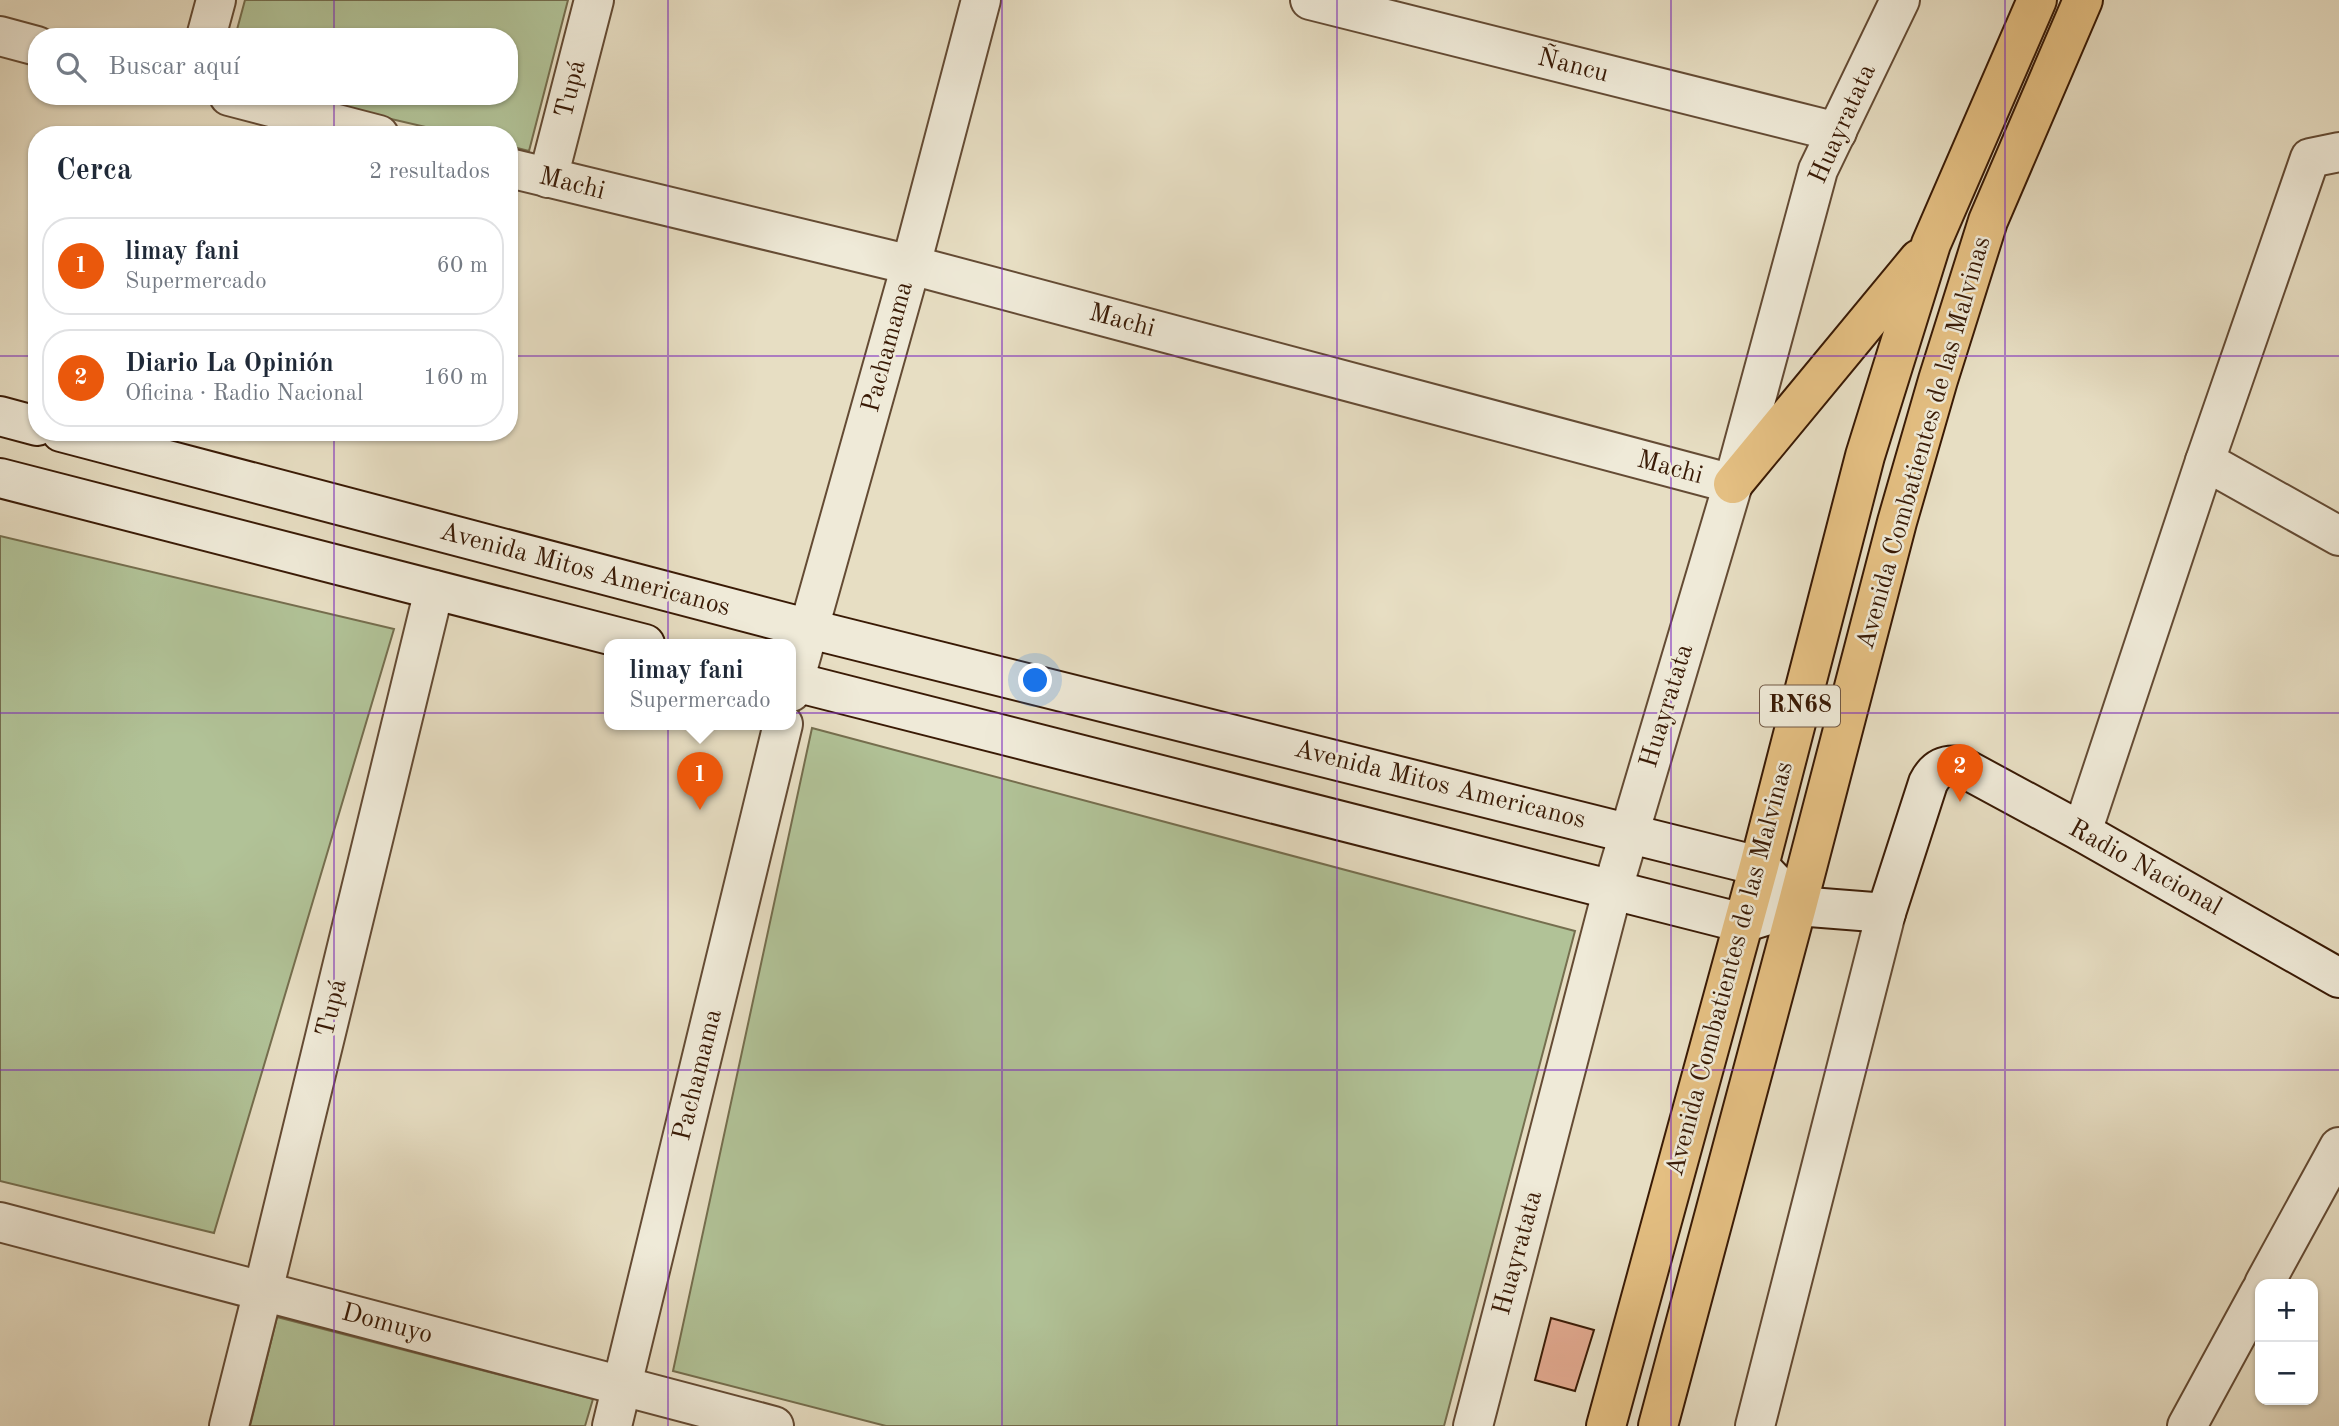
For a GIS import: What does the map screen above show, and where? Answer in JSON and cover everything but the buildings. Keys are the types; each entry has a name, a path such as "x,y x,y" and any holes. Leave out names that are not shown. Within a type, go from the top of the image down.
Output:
{"main road":[{"name":"Avenida Combatientes de las Malvinas","path":"1606,1426 1759,866 1865,456 1931,244 2037,0"},
{"name":"Avenida Combatientes de las Malvinas","path":"1658,1426 1897,522 1983,234 2083,0"},
{"path":"1733,484 1931,244"}],"street":[{"path":"208,28 216,0"},
{"name":"Tupá","path":"548,178 594,0"},
{"name":"Pachamama","path":"796,673 911,265 981,0"},
{"name":"Ñancu","path":"1310,0 1837,132"},
{"name":"Huayratata","path":"1473,1426 1613,888 1733,484 1818,170 1899,0"},
{"path":"0,36 28,44"},
{"path":"264,105 344,126"},
{"path":"2082,832 2204,461 2310,158 2339,152"},
{"name":"Machi","path":"518,170 911,265 1733,484"},
{"path":"0,416 28,424"},
{"name":"Avenida Mitos Americanos","path":"95,441 810,629 1759,866"},
{"path":"2204,461 2339,536"},
{"path":"0,478 625,639"},
{"name":"Tupá","path":"229,1426 434,590"},
{"path":"796,686 1613,888 1743,923 1797,906 1886,913 1755,1426"},
{"name":"Pachamama","path":"612,1426 782,730"},
{"name":"Radio Nacional","path":"1886,913 1932,775 1947,766 1960,766 2339,978"},
{"path":"1759,866 1797,906"},
{"path":"2267,1279 2339,1147"},
{"name":"Domuyo","path":"0,1222 774,1426"},
{"path":"2187,1426 2255,1301"},
{"path":"1736,1426 1766,1382"}],"green space":[{"path":"245,0 568,0 529,151 518,148 518,126 421,126 331,105 518,105 518,28 237,28"},
{"path":"0,536 394,629 214,1233 0,1181"},
{"path":"812,728 1575,931 1444,1426 886,1426 673,1371"},
{"path":"277,1317 593,1399 585,1426 250,1426"}],"place":[{"name":"Diario La Opinión","path":"1960,802"},
{"name":"limay fani","path":"700,810"}]}
